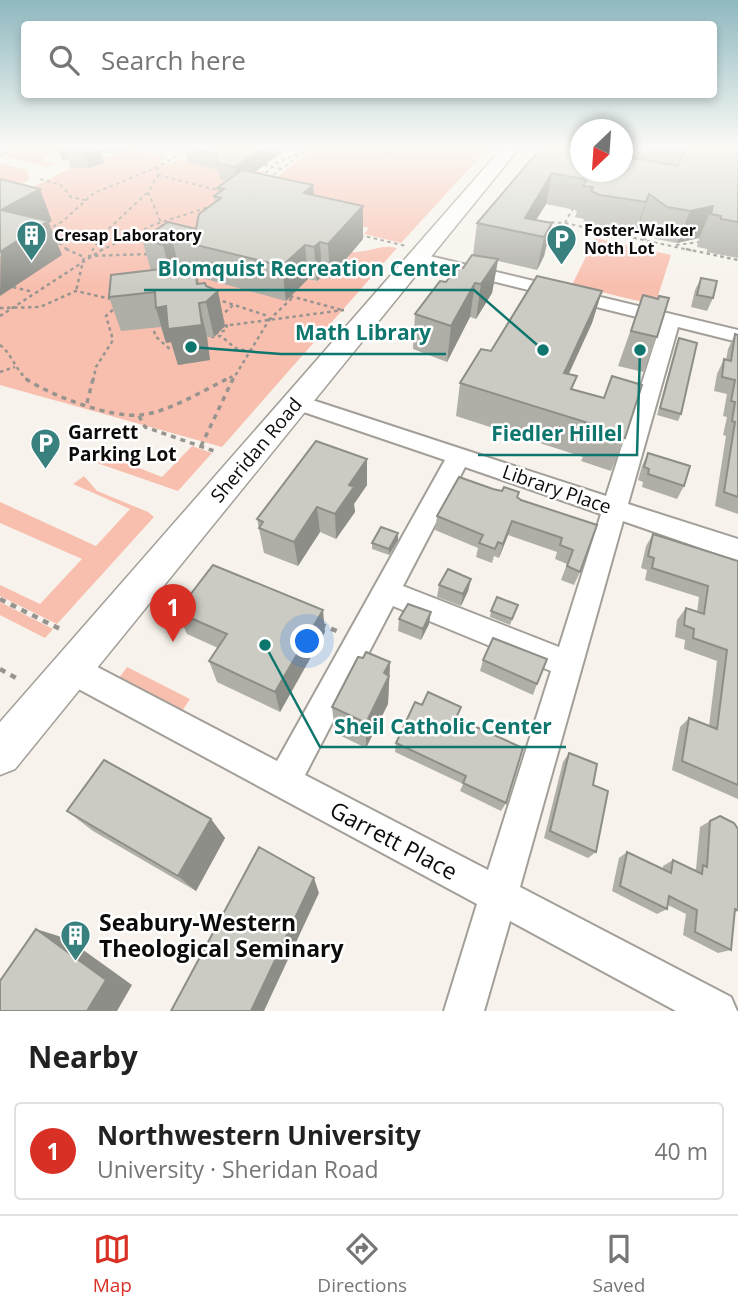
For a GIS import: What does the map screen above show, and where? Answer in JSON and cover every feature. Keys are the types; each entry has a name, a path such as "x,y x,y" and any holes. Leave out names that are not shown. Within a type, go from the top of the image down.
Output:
{"main road":[{"name":"Sheridan Road","path":"0,754 296,402 411,252 467,194"}],"street":[{"path":"411,252 738,336"},
{"path":"464,1011 671,320"},
{"name":"Library Place","path":"296,402 738,550"},
{"path":"284,781 459,456"},
{"path":"386,591 568,664"},
{"name":"Garrett Place","path":"71,669 717,1011"}],"path":[{"path":"69,194 85,200"},
{"path":"38,234 49,229 95,194"},
{"path":"92,252 102,235 146,194"},
{"path":"149,194 162,226"},
{"path":"565,223 577,201"},
{"path":"0,316 92,252 213,206"},
{"path":"579,226 580,220"},
{"path":"534,221 565,223 738,260"},
{"path":"633,224 647,240"},
{"path":"49,229 58,233 59,243 73,254 84,257 109,253 152,255"},
{"path":"354,234 411,252"},
{"path":"671,245 702,241"},
{"path":"53,247 59,243"},
{"path":"0,307 8,310 69,298 76,292 84,257"},
{"path":"13,287 33,292"},
{"path":"76,292 94,293 121,303 106,316 113,340 96,367 87,404"},
{"path":"201,446 249,351 269,320 292,296 344,310 269,320 225,327 215,334"},
{"path":"207,297 265,315 269,320"},
{"path":"225,327 216,321 234,304"},
{"path":"151,314 155,336 172,350"},
{"path":"221,336 225,327"},
{"path":"211,337 221,336 235,348 249,351"},
{"path":"0,345 8,351 10,362 31,382 117,414 138,415 159,410 235,375"},
{"path":"0,372 15,367"},
{"path":"138,415 145,427 218,452"},
{"path":"0,599 60,629"},
{"path":"315,621 340,633"},
{"path":"0,669 16,678"}],"shaded area":[{"path":"25,194 446,194 401,243 364,234 369,228 333,220 304,278 317,281 322,276 330,278 343,260 350,257 341,255 345,251 397,248 222,447 0,385 0,258"},
{"path":"595,238 671,255 655,305 572,285"},
{"path":"192,446 212,453 178,491 97,463 106,455 162,477"},
{"path":"84,476 97,491 154,517 57,624 0,596 0,585 40,604 82,559 0,523 0,502 96,546 130,509 73,484"},
{"path":"0,602 53,629 45,638 0,615"},
{"path":"127,667 190,699 182,711 119,678"}],"building":[{"path":"0,194 30,194 1,210 48,221 0,252"},
{"path":"309,194 363,206 328,244 320,242 314,247 305,245 282,266 172,239 163,245 142,239 168,222 196,229 199,214 221,198 214,196"},
{"path":"502,194 539,194 525,218 552,223 544,237 477,223"},
{"path":"598,194 649,194 646,202 600,195"},
{"path":"649,194 738,194 738,222 711,214 713,206 690,211 667,207"},
{"path":"472,255 498,259 481,284 475,283 451,326 415,314 440,281 446,282 457,267 463,268"},
{"path":"195,265 197,284 205,283 218,291 206,302 199,303 202,325 168,329 166,306 156,308 155,292 109,297 111,275"},
{"path":"537,276 602,291 564,373 577,376 571,389 604,398 612,376 642,385 625,438 593,429 595,425 460,383 481,349 491,351"},
{"path":"701,278 717,281 713,298 697,295"},
{"path":"643,295 658,299 659,296 669,298 657,337 631,331"},
{"path":"735,334 738,335 738,497 724,492 735,422 732,421 735,402 731,401 735,380 722,377 724,359 731,361"},
{"path":"679,338 697,343 681,414 660,408"},
{"path":"316,441 367,459 349,485 354,487 335,514 317,507 294,542 259,528 263,522 257,519"},
{"path":"648,453 690,466 684,486 648,474 649,469 644,467"},
{"path":"459,477 493,489 502,491 504,487 519,492 517,497 521,500 597,525 580,572 567,566 573,550 560,545 562,538 512,521 503,544 498,542 495,549 479,543 483,535 437,516"},
{"path":"381,527 398,533 389,549 372,543"},
{"path":"653,534 738,561 738,785 682,761 689,718 717,729 727,650 693,638 694,629 684,625 686,608 704,614 708,586 652,568 654,558 648,556"},
{"path":"213,565 323,610 275,692 209,661 227,634 177,612"},
{"path":"448,569 471,579 463,594 439,585"},
{"path":"497,597 518,605 512,619 491,611"},
{"path":"408,604 431,612 423,629 399,619"},
{"path":"493,638 547,659 537,684 483,660"},
{"path":"366,652 390,662 384,673 389,676 366,723 332,707 358,657 363,658"},
{"path":"428,692 461,707 456,718 523,748 506,803 463,783 466,776 396,743 415,702 422,705"},
{"path":"569,753 597,764 593,785 608,791 596,852 550,831"},
{"path":"104,760 211,819 178,876 67,811"},
{"path":"720,816 734,823 738,829 738,910 735,909 731,950 695,932 697,910 669,896 667,909 620,886 627,852 671,873 673,860 702,874 703,865 707,867 710,821"},
{"path":"259,847 314,878 251,1011 171,1011"},
{"path":"36,929 106,980 87,1011 0,1011 0,981"}],"place":[{"name":"Cresap Laboratory","path":"31,262"},
{"name":"Foster-Walker Noth Lot","path":"561,266"},
{"name":"Math Library","path":"191,347"},
{"name":"Blomquist Recreation Center","path":"543,350"},
{"name":"Fiedler Hillel","path":"640,350"},
{"name":"Garrett Parking Lot","path":"45,470"},
{"name":"Northwestern University","path":"173,642"},
{"name":"Sheil Catholic Center","path":"265,645"},
{"name":"Seabury-Western Theological Seminary","path":"76,962"}]}
